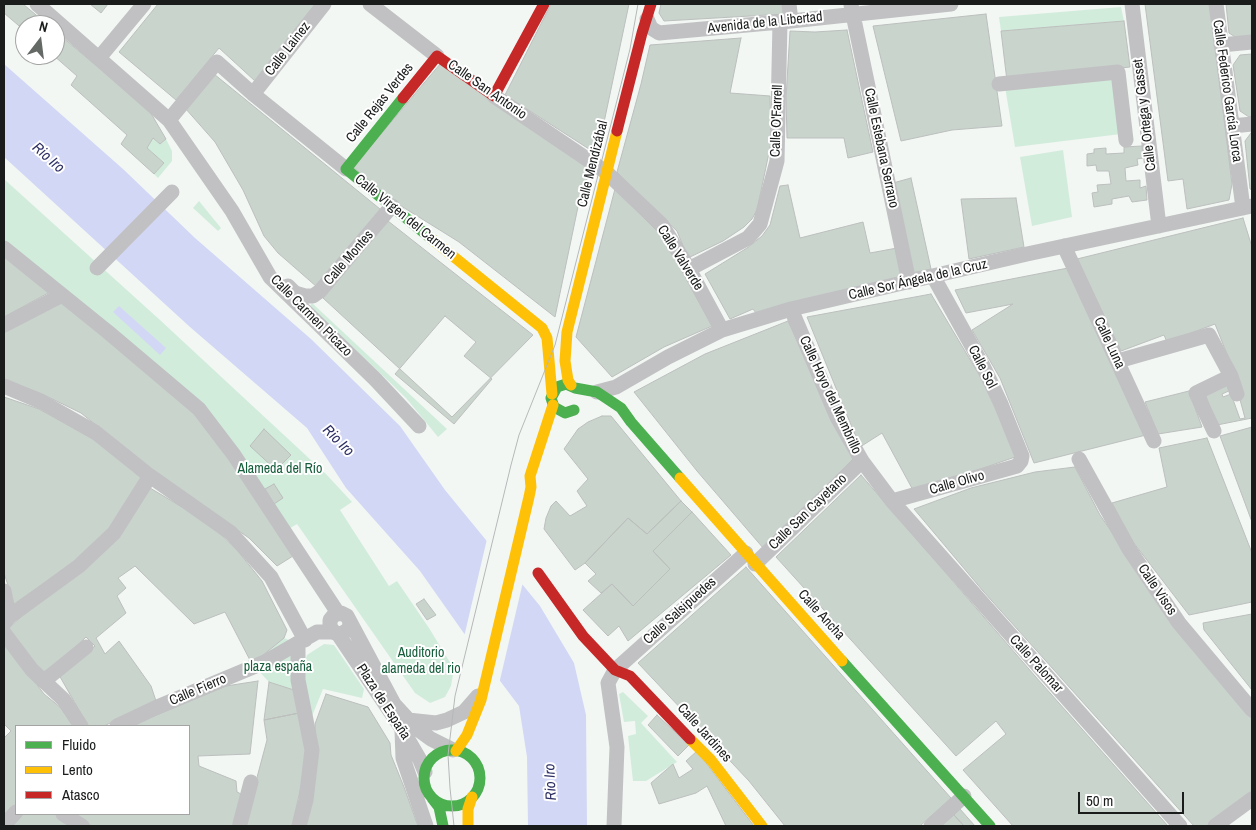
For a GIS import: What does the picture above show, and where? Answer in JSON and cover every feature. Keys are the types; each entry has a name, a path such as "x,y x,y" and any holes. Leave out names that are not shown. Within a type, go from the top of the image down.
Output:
{"main road":[{"path":"494,96 544,4"},
{"name":"Calle Mendizábal","path":"573,387 567,374 565,361 568,332 606,172 649,11"},
{"name":"Calle San Antonio","path":"437,56 494,96"},
{"name":"Calle Rejas Verdes","path":"346,169 437,56"},
{"name":"Calle Virgen del Carmen","path":"346,169 542,328 547,338 552,399"},
{"path":"455,750 467,736 483,690 530,492 530,476 533,464 552,399 557,386 562,384 573,387 579,397 578,407 566,422"},
{"name":"Calle Ancha","path":"573,387 597,399 624,420 632,422 990,826"},
{"path":"552,399 561,412 565,413 578,407"},
{"path":"530,492 539,479 544,457 556,433"},
{"name":"Calle Jardines","path":"538,573 583,636 615,670 630,676 711,760 762,826"},
{"path":"483,690 487,701 483,727"},
{"path":"443,826 439,807 425,786 424,772 427,766 436,755 455,750 470,757 478,769"},
{"path":"468,826 468,809 479,784 479,751"},
{"path":"432,798 444,805 451,806 459,805 472,797"}],"street":[{"name":"Calle Carmen Picazo","path":"37,4 169,120 232,211 270,277 375,379 419,426"},
{"path":"99,58 144,4"},
{"name":"Calle Lainez","path":"253,94 324,4"},
{"name":"Calle San Antonio","path":"370,4 437,56"},
{"name":"Calle O'Farrell","path":"689,269 748,238 760,224 777,161 786,22 789,4"},
{"name":"Avenida de la Libertad","path":"649,11 651,28 659,33 786,22 852,9 951,4"},
{"name":"Calle Ortega y Gasset","path":"1132,4 1159,226"},
{"name":"Calle Federico García Lorca","path":"1216,4 1232,126 1248,207"},
{"name":"Calle Estebana Serrano","path":"852,9 909,282"},
{"path":"1221,45 1252,42"},
{"name":"Calle Virgen del Carmen","path":"169,120 217,62 253,94 346,169"},
{"path":"999,84 1118,72 1126,140"},
{"name":"Calle San Antonio","path":"494,96 606,172"},
{"path":"1232,126 1252,124"},
{"name":"Calle Valverde","path":"606,172 662,225 689,269 722,330"},
{"path":"97,268 172,192"},
{"name":"Calle Montes","path":"256,252 295,293 313,296 333,277 392,206"},
{"name":"Calle Sor Ángela de la Cruz","path":"597,399 616,386 668,357 722,330 791,310 933,276 1248,207"},
{"name":"Calle Luna","path":"1064,246 1154,441"},
{"path":"4,248 199,409 234,455 344,618 347,631 336,633 317,632 301,642"},
{"name":"Calle Sol","path":"933,276 1002,404 1019,446 1022,456 1021,462"},
{"path":"4,324 62,295"},
{"name":"Calle Hoyo del Membrillo","path":"791,310 837,417 862,461 892,501"},
{"path":"1118,361 1209,335 1231,376 1237,394"},
{"path":"1214,431 1196,393 1231,376"},
{"path":"4,386 42,402 95,432 150,476 230,534 271,577 301,642 298,680 312,750 306,800 299,826"},
{"name":"Calle Visos","path":"1078,459 1129,549 1174,614 1252,710"},
{"name":"Calle San Cayetano","path":"751,558 862,461"},
{"name":"Calle Olivo","path":"892,501 1017,466 1021,462"},
{"path":"6,620 79,566 114,533 150,476"},
{"name":"Calle Palomar","path":"892,501 1180,826"},
{"name":"Calle Salsipuedes","path":"615,670 751,558"},
{"path":"4,591 6,620"},
{"name":"Plaza de España","path":"344,618 405,725 424,772"},
{"path":"4,633 32,670 64,700 80,725"},
{"name":"Plaza de España","path":"336,633 405,725 455,750"},
{"name":"Calle Fierro","path":"119,725 266,662 301,642"},
{"path":"44,681 86,647"},
{"path":"614,826 617,747 608,682 615,670"},
{"path":"426,826 403,758 405,725 436,723 456,717 464,712 474,698 483,690"},
{"path":"240,824 251,782"},
{"path":"931,826 964,796"},
{"path":"1215,826 1252,799"},
{"path":"4,825 15,813"},
{"path":"65,815 82,826"}],"green space":[{"path":"1121,7 1124,21 1001,31 999,17"},
{"path":"1116,75 1121,134 1015,147 1005,87"},
{"path":"153,138 160,144 166,139 172,151 172,161 158,178 154,174 164,163 147,148"},
{"path":"1063,150 1072,217 1032,226 1020,157"},
{"path":"4,179 326,474 352,502 340,510 389,586 397,581 454,669 451,686 445,697 430,703 415,693 297,524 287,530 4,248"},
{"path":"199,201 221,228 218,231 193,208"},
{"path":"312,303 447,429 438,437 406,398 310,306"},
{"name":"plaza españa","path":"284,638 298,644 294,690 269,682 252,664"},
{"path":"324,644 334,645 364,689 362,698 323,689 312,716 304,678 304,664 307,655"},
{"path":"623,692 648,716 641,723 677,762 646,781 633,781 628,736 636,734 635,721 624,722 619,694"}],"water":[{"name":"Rio Iro","path":"4,64 123,169 195,238 311,339 400,426 445,490 540,606 574,663 586,715 587,826 528,826 527,757 519,706 420,571 346,488 307,428 190,327 4,157"},
{"path":"119,306 166,348 160,355 113,312"}],"pier":[{"path":"487,539 523,582 499,684 464,637"}],"building":[{"path":"4,4 23,4 36,15 15,15 15,22 4,13"},
{"path":"90,4 108,4 101,13"},
{"path":"158,4 317,4 255,81 219,48 176,100 119,52"},
{"path":"551,4 629,4 597,149 589,149 505,95"},
{"path":"661,4 784,4 785,14 664,21 659,13"},
{"path":"1145,4 1210,4 1232,184 1229,200 1187,209 1183,179 1168,181"},
{"path":"1226,4 1252,4 1252,36 1237,38 1229,33"},
{"path":"986,14 1002,126 952,130 901,141 873,26"},
{"path":"1124,21 1130,67 1007,81 1001,31"},
{"path":"847,30 873,152 848,158 844,138 787,138 786,98 790,31"},
{"path":"741,38 730,93 770,96 771,143 757,210 744,227 723,241 688,258 677,231 617,172 650,45"},
{"path":"65,39 149,110 166,139 160,144 153,138 147,148 164,163 154,174 121,144 127,135 71,85 77,76 64,65"},
{"path":"1252,54 1252,116 1249,117 1240,111 1233,65 1240,55"},
{"path":"441,63 590,164 582,203 579,202 555,317 459,242 398,204 353,167"},
{"path":"214,74 380,209 380,215 317,287 278,253 264,236 243,190 215,142 185,108"},
{"path":"1251,133 1252,190 1250,189 1245,141"},
{"path":"1142,146 1143,158 1137,159 1138,165 1125,168 1126,181 1140,180 1140,188 1146,186 1147,200 1132,202 1129,196 1112,199 1112,204 1094,207 1092,193 1098,192 1097,185 1111,184 1109,171 1097,171 1096,165 1087,166 1087,154 1094,153 1094,149 1106,148 1106,154 1124,153 1124,147"},
{"path":"911,178 931,269 912,273 893,183"},
{"path":"788,185 800,238 863,222 870,253 897,248 904,279 756,313 753,309 730,319 705,274 747,248 762,236 770,225 780,186"},
{"path":"615,189 664,238 712,326 664,347 612,377 576,337"},
{"path":"1016,198 1024,247 969,259 961,199"},
{"path":"1243,218 1252,247 1252,418 1217,425 1204,391 1229,383 1231,390 1222,394 1223,397 1231,394 1240,419 1245,418 1239,396 1242,392 1215,324 1167,342 1164,335 1121,351 1077,259"},
{"path":"388,221 533,335 452,417 323,298"},
{"path":"4,254 50,292 4,317"},
{"path":"1068,268 1146,435 1034,463 1000,378 972,330 1013,304 966,313 955,290"},
{"path":"931,294 987,388 1018,456 914,492 882,433 860,447 807,317"},
{"path":"62,302 194,410 230,458 293,556 277,566 249,538 158,475 81,413 40,393 4,380 4,332"},
{"path":"445,316 476,342 464,356 492,379 454,424 395,374"},
{"path":"788,321 853,459 764,549 697,471 634,392 705,354"},
{"path":"1189,391 1202,427 1158,434 1145,402"},
{"path":"4,397 39,409 107,447 141,478 111,531 69,566 14,604 4,573"},
{"path":"602,416 611,416 681,501 647,534 628,518 585,563 575,570 544,529 551,506 556,501 570,516 587,506 577,491 588,479 564,449 578,429"},
{"path":"1252,427 1252,522 1220,436"},
{"path":"264,429 291,455 276,470 250,446"},
{"path":"1207,438 1252,553 1252,602 1189,615 1133,542 1112,503 1167,487 1159,448"},
{"path":"1075,467 1100,515 1131,560 1252,719 1252,793 1209,826 1194,826 983,591 914,509 971,488 1035,472"},
{"path":"861,475 1168,826 1013,826 963,770 1006,734 996,721 956,756 776,557"},
{"path":"274,484 283,498 274,504 265,489"},
{"path":"150,488 209,523 237,550 262,581 287,630 284,638 252,664 225,612 194,624 135,566 118,578 126,588 117,596 126,613 96,638 105,654 119,641 151,686 156,701 106,725 87,725 59,675 95,646 86,637 47,675 25,658 9,628"},
{"path":"681,501 692,512 653,551 670,569 633,606 612,584 601,593 588,581 596,574 585,563 628,518 647,534"},
{"path":"692,512 731,555 628,641 619,626 608,636 583,610 612,584 633,606 670,569 653,551"},
{"path":"746,567 951,798 920,826 785,826 749,781 638,663"},
{"path":"424,599 436,615 427,620 416,604"},
{"path":"1252,614 1252,690 1204,630 1203,623"},
{"path":"4,641 44,694 60,707 73,725 15,725 15,808 4,821 4,738 11,731 4,724"},
{"path":"258,681 250,754 198,756 199,766 236,781 237,792 243,795 232,826 92,826 76,815 190,815 190,725 132,725 226,686"},
{"path":"269,682 294,690 299,713 264,720"},
{"path":"326,694 368,707 390,743 391,755 418,826 305,826 316,756 315,724"},
{"path":"299,713 307,751 292,826 244,826 267,740 264,720"},
{"path":"657,715 689,745 678,756 648,725"},
{"path":"697,751 754,826 726,826 707,786 696,793 659,804 651,783 673,764 679,778 693,769 686,761"},
{"path":"960,809 975,826 964,826 954,815"},
{"path":"22,815 56,815 73,826 12,826"},
{"path":"954,815 964,826 941,826"}],"tram line":[{"path":"454,826 448,755 455,696 519,435 555,345 630,49 638,4"}],"traffic: fast":[{"path":"403,98 346,169 433,240"},
{"path":"574,410 565,413 554,407 551,398 557,387 566,384 575,388 597,392 621,408 680,478"},
{"path":"842,661 990,826"},
{"path":"452,750 463,752 472,758 478,767 480,778 478,789 472,798 463,804 452,806 441,804 432,798 426,789 424,778 426,767 432,758 441,752 452,750"},
{"path":"432,798 439,807 443,826"}],"traffic: slow":[{"path":"571,385 568,380 565,361 567,332 617,131"},
{"path":"433,240 542,328 547,338 552,394"},
{"path":"456,751 467,735 481,700 529,497 531,487 530,476 553,405"},
{"path":"680,478 842,661"},
{"path":"690,739 711,760 762,826"},
{"path":"468,826 468,809 472,797"}],"traffic: jam":[{"path":"403,98 437,56 494,96 544,4"},
{"path":"617,131 651,4"},
{"path":"538,573 583,636 615,670 630,676 690,739"}],"park label":[{"name":"Alameda del Río","path":"280,469"},
{"name":"Auditorio alameda del rio","path":"421,662"}]}
